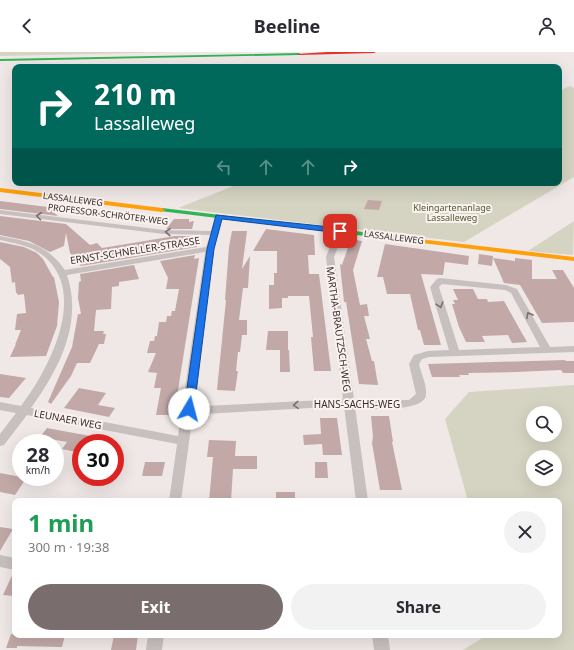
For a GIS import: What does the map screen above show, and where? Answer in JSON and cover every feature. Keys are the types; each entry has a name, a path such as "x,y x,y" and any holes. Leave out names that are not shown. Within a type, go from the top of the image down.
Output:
{"main road":[{"path":"0,59 256,52"},
{"path":"0,59 374,52"},
{"name":"LASSALLEWEG","path":"0,190 574,259"}],"street":[{"name":"PROFESSOR-SCHRÖTER-WEG","path":"0,212 164,232 214,233"},
{"path":"175,498 183,440 189,409 210,249 219,217"},
{"name":"MARTHA-BRAUTZSCH-WEG","path":"340,231 330,258 362,498"},
{"path":"0,238 29,244 42,250 54,261 63,273 68,299 67,323 60,349 52,367 24,410 0,442"},
{"name":"ERNST-SCHNELLER-STRASSE","path":"63,273 210,249"},
{"path":"455,353 434,287 440,281 506,288 514,291 547,350"},
{"name":"HANS-SACHS-WEG","path":"189,409 205,410 349,402 364,405 412,403 420,397 421,394 414,364 418,357 428,354 574,350"},
{"name":"LEUNAER WEG","path":"0,406 183,440"},
{"path":"0,561 12,563"},
{"path":"154,650 156,638"},
{"path":"380,638 382,650"}],"green space":[{"path":"0,52 176,52 0,56"},
{"name":"Kleingartenanlage Lassalleweg","path":"570,86 574,88 574,177 562,184 562,90"},
{"name":"Kleingartenanlage Lassalleweg","path":"233,186 559,186 464,242 178,208"},
{"path":"574,221 573,255 528,251"},
{"path":"574,385 574,650 463,650 482,638 562,638 562,498 467,498 445,419 469,392"}],"building":[{"path":"368,200 382,201 379,210 364,209"},
{"path":"0,201 48,207 58,216 0,209"},
{"path":"0,216 66,224 90,245 97,243 102,248 175,236 197,236 198,241 197,247 81,266 70,253 66,233 64,246 50,252 29,241 0,235"},
{"path":"174,219 189,219 189,222 194,221 192,229 166,229"},
{"path":"266,229 314,235 315,255 308,255 309,274 319,274 331,371 314,371 311,337 313,337 309,296 288,296 288,298 282,298 282,308 269,309 269,285 274,285 274,273 277,273 277,251 253,251"},
{"path":"232,231 247,231 242,269 250,256 248,288 243,288 239,320 247,320 247,335 242,335 240,352 238,352 236,371 238,371 235,391 217,390 226,300 229,247"},
{"path":"351,239 362,241 353,270 360,305 367,304 369,316 364,316 370,339 366,339 372,361 374,361 378,385 359,384 346,302 344,302 340,264 342,265"},
{"path":"0,242 24,247 37,253 43,259 54,277 59,302 57,326 46,356 10,357 21,330 15,330 17,314 26,313 24,294 18,295 16,293 15,282 12,283 10,267 0,259"},
{"path":"385,244 469,256 468,265 445,262 443,275 421,274 441,345 424,345 420,330 418,330 410,294 387,294 383,277 377,277"},
{"path":"479,254 493,256 492,266 478,264"},
{"path":"195,255 194,259 199,258 174,415 156,415 161,388 154,388 157,373 148,372 156,353 147,353 150,341 154,341 155,336 157,336 159,322 166,322 167,316 171,316 172,311 175,311 179,289 166,289 168,278 160,261"},
{"path":"493,258 515,261 515,258 532,260 532,279 557,279 552,270 563,270 574,288 574,322 542,323 520,285 504,283"},
{"path":"134,265 139,279 119,282 119,286 112,287 111,309 96,310 94,331 104,331 103,334 106,334 104,344 99,344 90,363 77,363 71,376 51,404 48,402 72,347 78,314 81,314 78,298 79,282 81,281 80,274"},
{"path":"453,289 473,289 478,299 487,299 488,302 504,301 527,342 512,343 508,335 482,336 485,342 466,342 459,327 452,304 455,304 453,300 458,300"},
{"path":"268,331 288,331 288,350 266,350"},
{"path":"280,350 289,350 290,372 280,372"},
{"path":"574,361 574,373 563,373 561,370 468,373 469,375 459,375 460,377 432,377 428,364"},
{"path":"0,374 26,378 9,398 0,397"},
{"path":"79,388 106,393 98,405 115,408 109,417 64,408"},
{"path":"371,416 389,416 392,442 402,490 380,490 372,443 373,437"},
{"path":"320,418 337,418 342,455 323,455 322,444 304,445 303,435 321,434"},
{"path":"47,428 79,434 72,434 72,451 64,449 64,446 67,442 64,441 64,434 42,434"},
{"path":"209,440 236,441 235,456 257,456 257,469 233,469 231,498 209,498 213,457 207,457"},
{"path":"145,462 165,462 162,476 142,476"},
{"path":"315,462 327,462 328,478 315,478"},
{"path":"0,473 12,475 12,486 21,486 15,495 0,492"},
{"path":"276,492 295,492 295,498 276,498"},
{"path":"0,527 12,529 12,531 0,551"},
{"path":"12,575 12,596 3,595"},
{"path":"11,634 12,638 64,638 62,647 17,646 17,648 6,648"},
{"path":"113,638 138,638 136,650 111,650"}],"traffic: fast":[{"path":"0,60 299,54"},
{"path":"162,210 422,241"}],"traffic: slow":[{"path":"0,190 162,210"},
{"path":"422,241 574,259"}],"traffic: jam":[{"path":"299,54 374,52"}],"route":[{"path":"189,409 210,249 219,217 340,231"}]}
